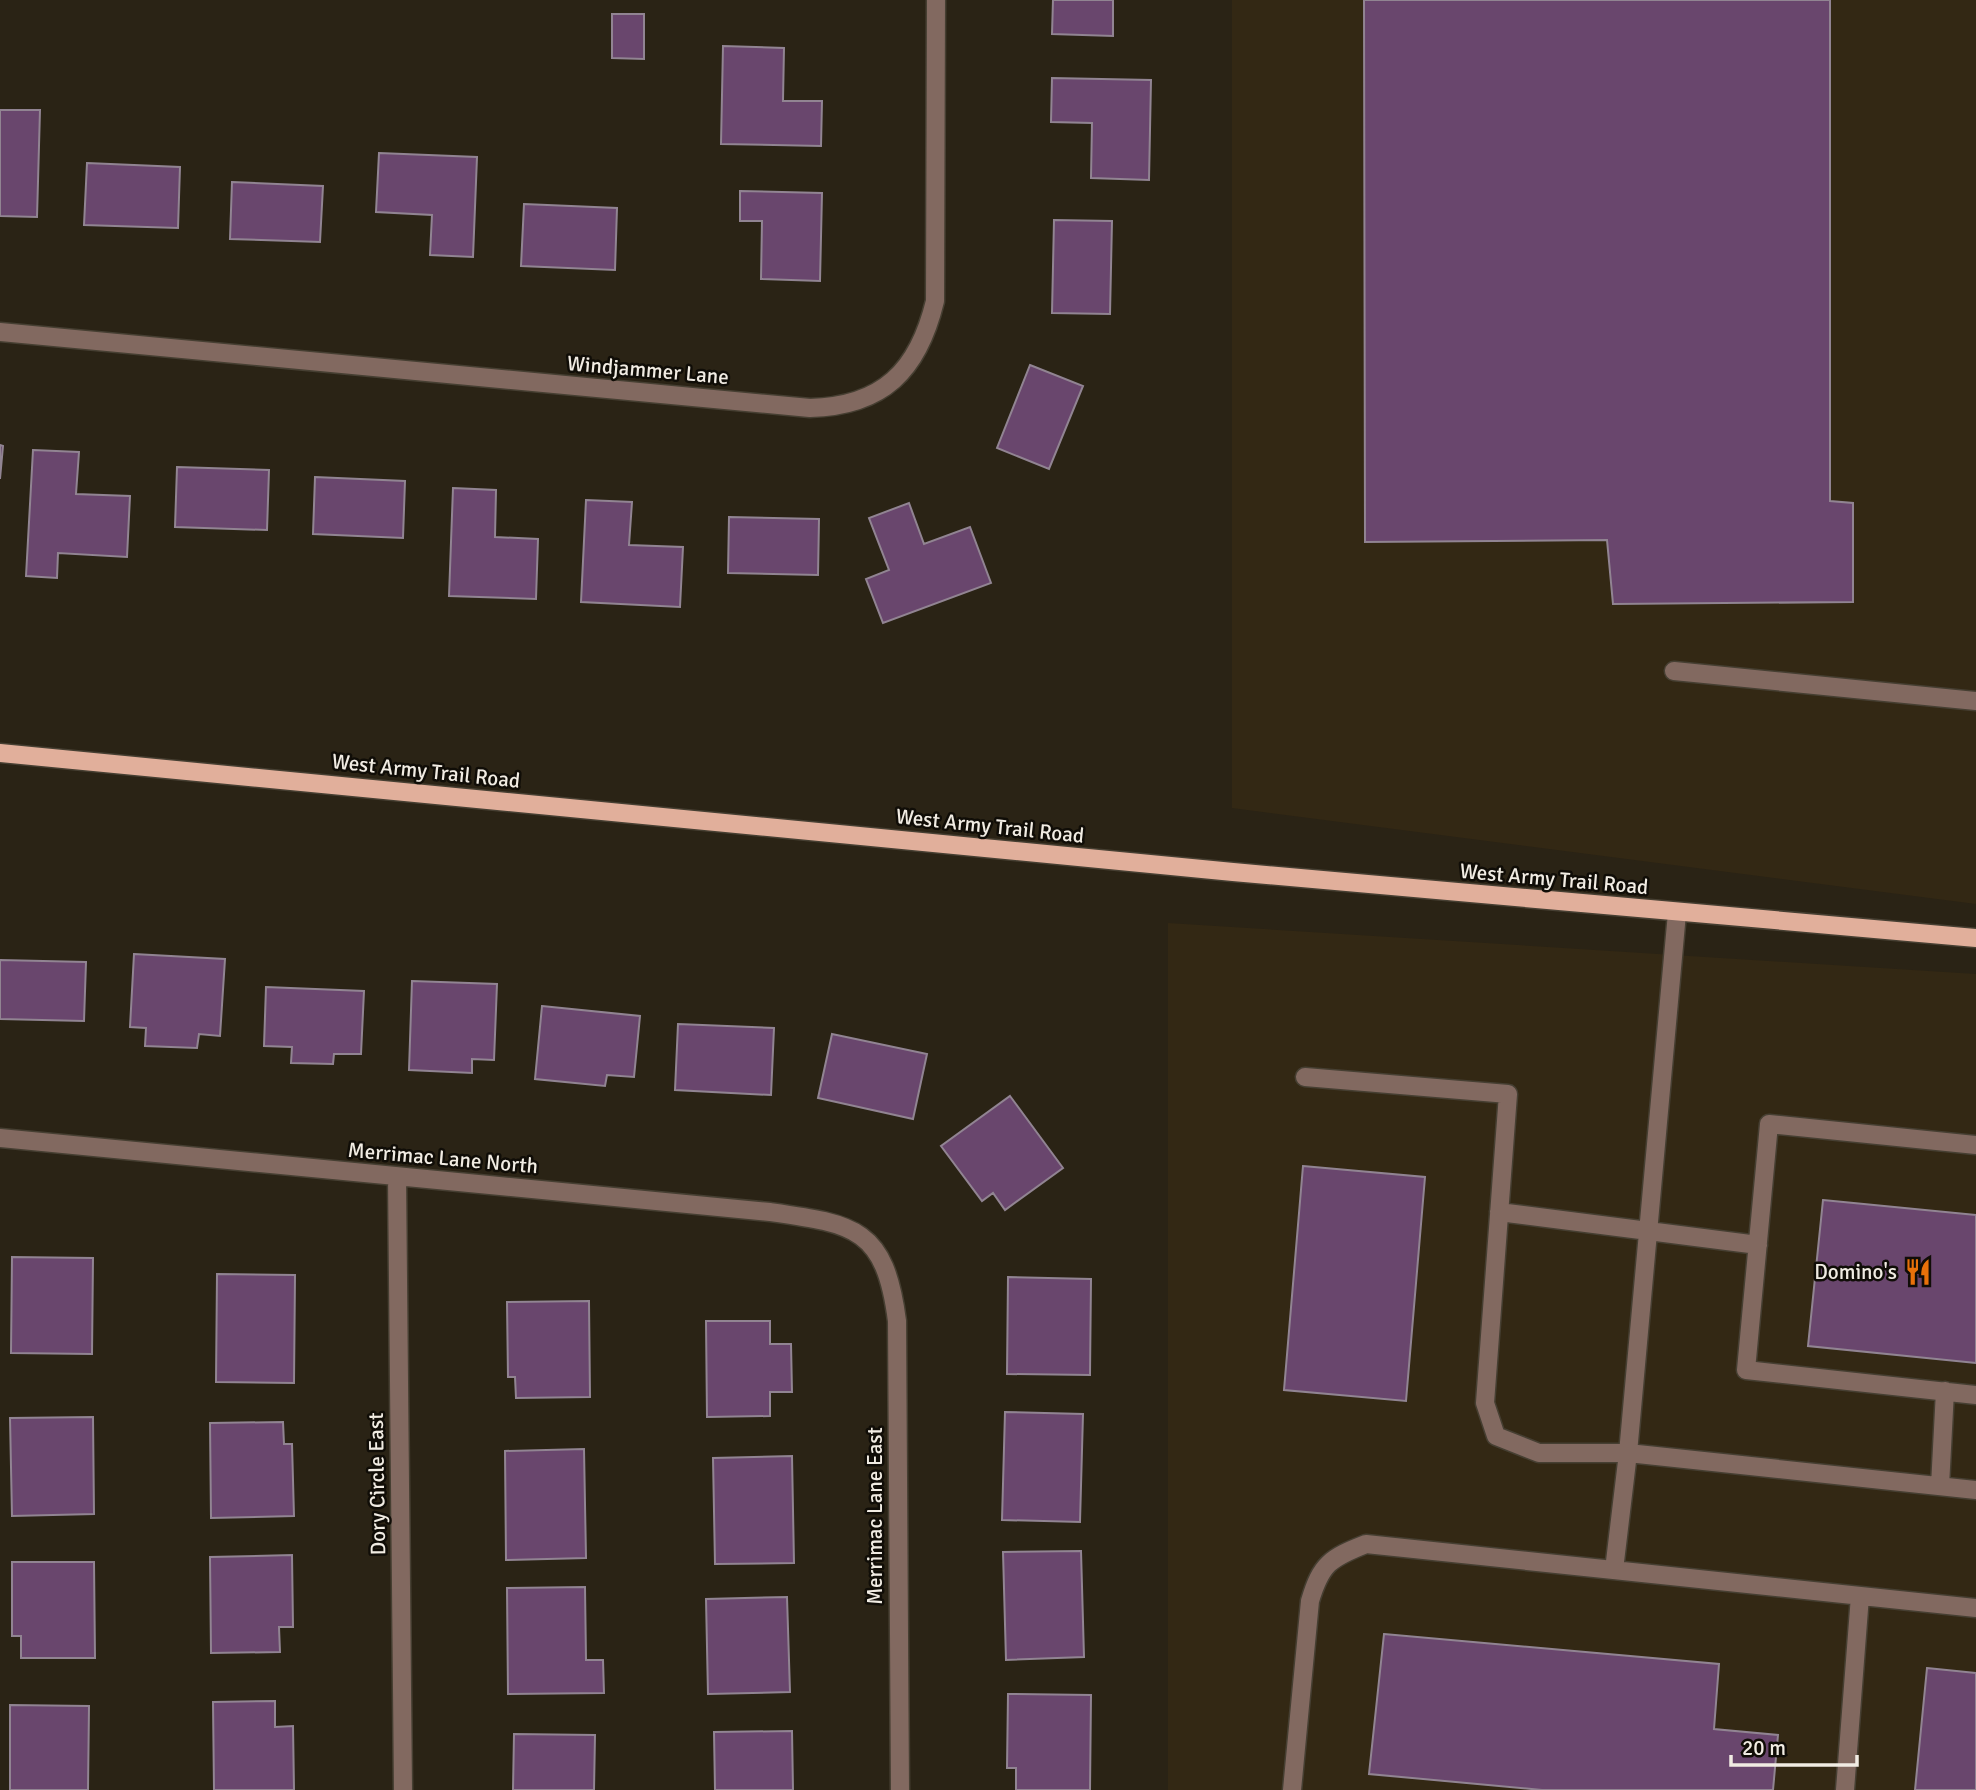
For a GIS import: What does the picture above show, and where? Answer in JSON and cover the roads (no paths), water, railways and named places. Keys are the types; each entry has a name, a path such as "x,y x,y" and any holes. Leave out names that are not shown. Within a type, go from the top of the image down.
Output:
{"main road":[{"name":"West Army Trail Road","path":"0,753 1677,913 1976,938"}],"street":[{"name":"Windjammer Lane","path":"0,332 810,408 842,407 870,398 893,381 913,356 927,332 935,301 936,0"},
{"path":"1674,671 1976,701"},
{"path":"1614,1570 1628,1453 1677,913"},
{"path":"1305,1077 1508,1094 1485,1403 1496,1436 1539,1453 1628,1453 1976,1490"},
{"path":"1976,1145 1769,1124 1746,1370 1976,1395"},
{"name":"Merrimac Lane North","path":"0,1138 793,1215 844,1226 862,1235 874,1247"},
{"name":"Dory Circle East","path":"397,1177 402,1790"},
{"path":"1499,1212 1758,1245"},
{"name":"Merrimac Lane East","path":"874,1247 887,1268 897,1321 900,1790"},
{"path":"1940,1486 1945,1391"},
{"path":"1292,1790 1310,1601 1318,1574 1335,1556 1366,1544 1976,1608"},
{"path":"1844,1790 1860,1596"}],"place":[{"name":"Domino's","path":"1918,1272"}]}
